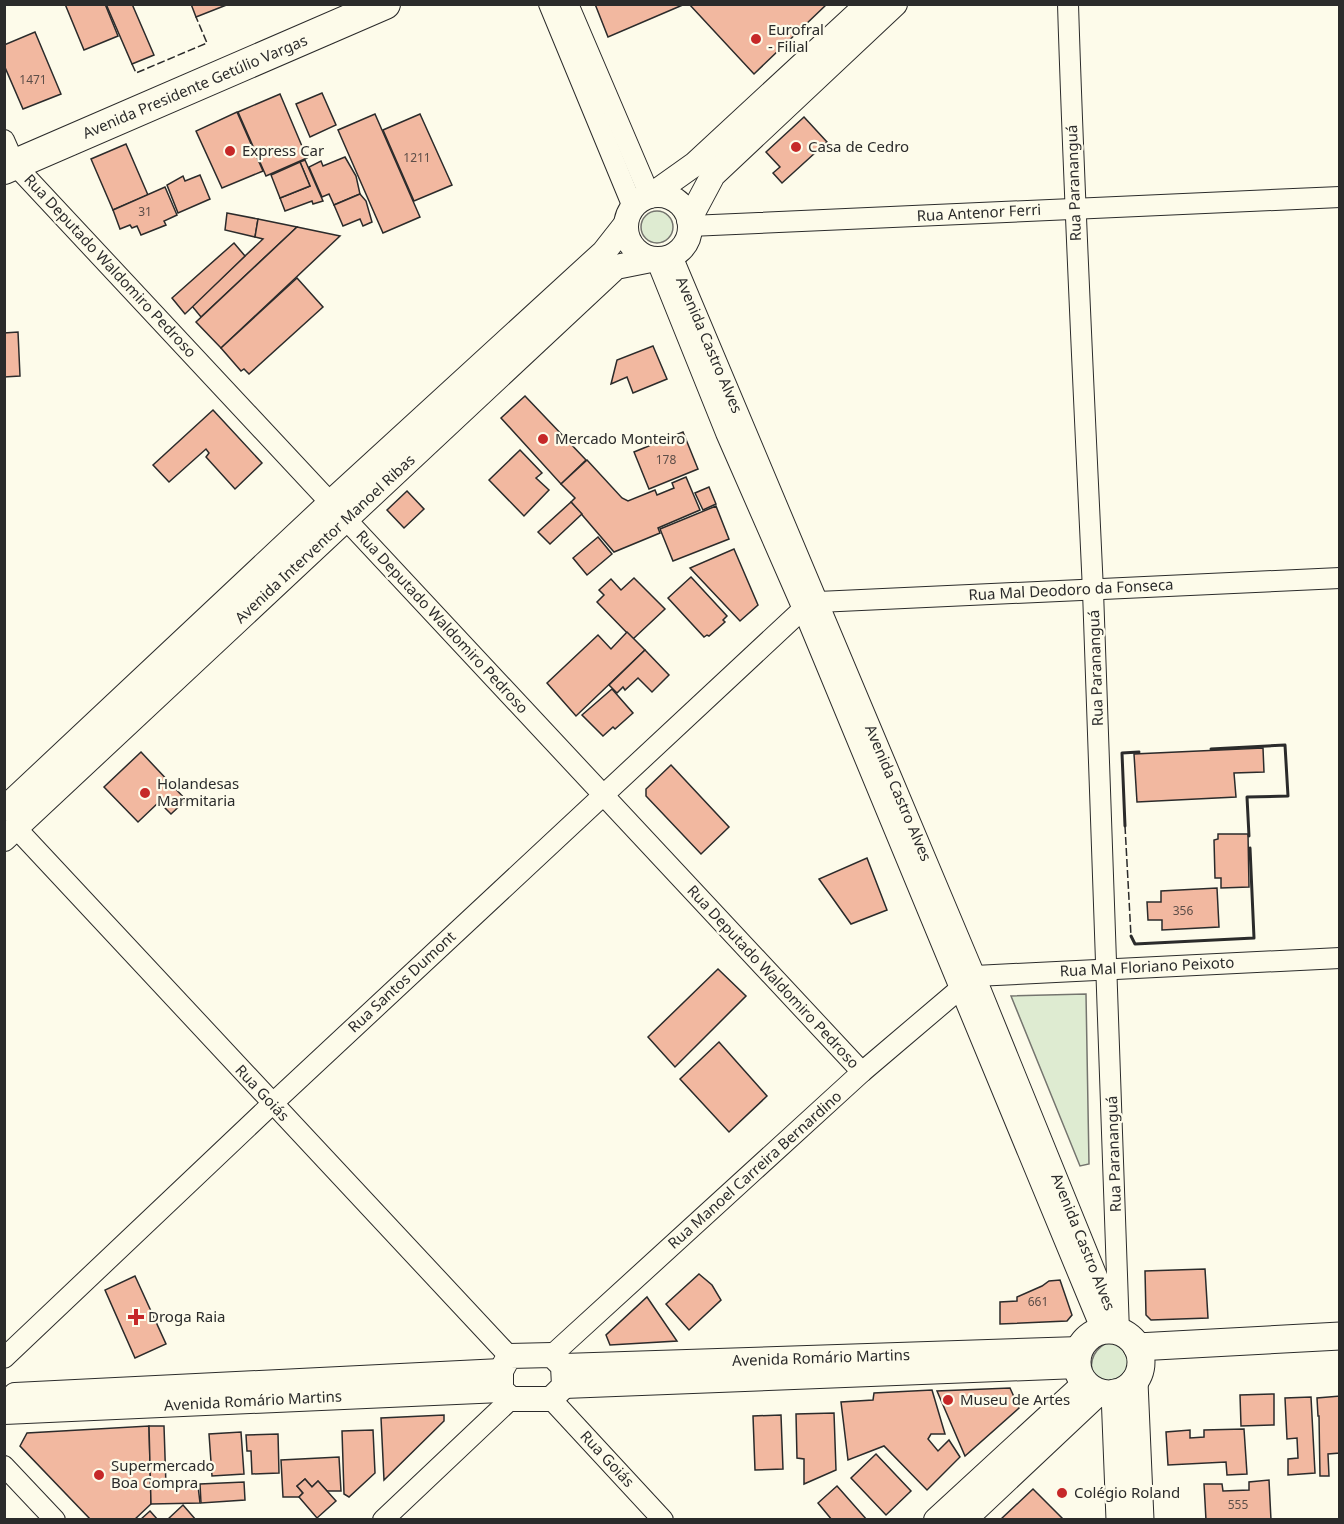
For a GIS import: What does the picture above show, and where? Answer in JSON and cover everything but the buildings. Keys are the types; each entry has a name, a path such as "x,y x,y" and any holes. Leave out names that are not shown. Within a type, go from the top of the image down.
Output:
{"main road":[{"name":"Avenida Presidente Getúlio Vargas","path":"8,158 385,4"},
{"name":"Avenida Romário Martins","path":"1109,1364 1340,1336"},
{"name":"Avenida Romário Martins","path":"1109,1364 1340,1355"},
{"name":"Avenida Castro Alves","path":"1109,1364 1120,1520"},
{"name":"Avenida Castro Alves","path":"1109,1364 1140,1520"}],"street":[{"path":"549,4 636,209"},
{"path":"568,4 636,209 627,237 633,248 643,256 664,258 685,244 689,223 684,209 674,200 663,196 636,209"},
{"name":"Avenida Interventor Manoel Ribas","path":"689,223 713,175 813,68 868,4"},
{"name":"Avenida Interventor Manoel Ribas","path":"8,825 339,510 604,252 636,209 895,4"},
{"name":"Rua Parananguá","path":"1068,4 1074,208 1093,589 1108,968 1109,1364"},
{"name":"Rua Deputado Waldomiro Pedroso","path":"8,158 339,510 861,1072"},
{"name":"Rua Antenor Ferri","path":"689,223 1340,197"},
{"name":"Avenida Interventor Manoel Ribas","path":"339,510 616,267 664,258"},
{"name":"Avenida Castro Alves","path":"664,258 967,982 1109,1364"},
{"name":"Rua Mal Deodoro da Fonseca","path":"811,606 1093,589 1340,578"},
{"name":"Rua Santos Dumont","path":"4,1358 603,795 811,606"},
{"name":"Rua Goiás","path":"8,825 272,1104 506,1379"},
{"name":"Rua Mal Floriano Peixoto","path":"967,982 1108,968 1340,958"},
{"name":"Rua Manoel Carreira Bernardino","path":"557,1377 861,1072 967,982"},
{"path":"936,1520 1109,1364"},
{"path":"964,1520 1109,1364"},
{"name":"Avenida Romário Martins","path":"557,1377 1109,1364"},
{"path":"506,1379 557,1377"},
{"path":"383,1520 506,1379 557,1377"},
{"name":"Rua Goiás","path":"557,1377 663,1520"},
{"name":"Avenida Romário Martins","path":"4,1395 506,1379"},
{"name":"Avenida Romário Martins","path":"4,1412 506,1379"},
{"path":"4,1466 55,1520"}],"green space":[{"path":"657,211 668,216 673,227 668,238 657,243 646,238 641,227 646,216"},
{"path":"1086,994 1089,1164 1080,1166 1011,996"},
{"path":"1111,1341 1119,1343 1128,1351 1129,1364 1124,1376 1103,1384 1093,1377 1091,1365 1097,1351"}],"fence":[{"path":"132,64 136,73 207,43 196,17"},
{"path":"1125,826 1131,936"}],"wall":[{"path":"1211,749 1285,745 1288,796 1247,797 1249,836"},
{"path":"1125,826 1122,753 1139,752"},
{"path":"1131,936 1135,944 1254,938 1250,848"}],"place":[{"name":"Eurofral - Filial","path":"756,39"},
{"name":"Casa de Cedro","path":"796,147"},
{"name":"Express Car","path":"230,151"},
{"name":"Mercado Monteiro","path":"543,439"},
{"name":"Holandesas Marmitaria","path":"145,793"},
{"name":"Droga Raia","path":"136,1317"},
{"name":"Museu de Artes","path":"948,1400"},
{"name":"Supermercado Boa Compra","path":"99,1475"},
{"name":"Colégio Roland","path":"1062,1493"}]}
